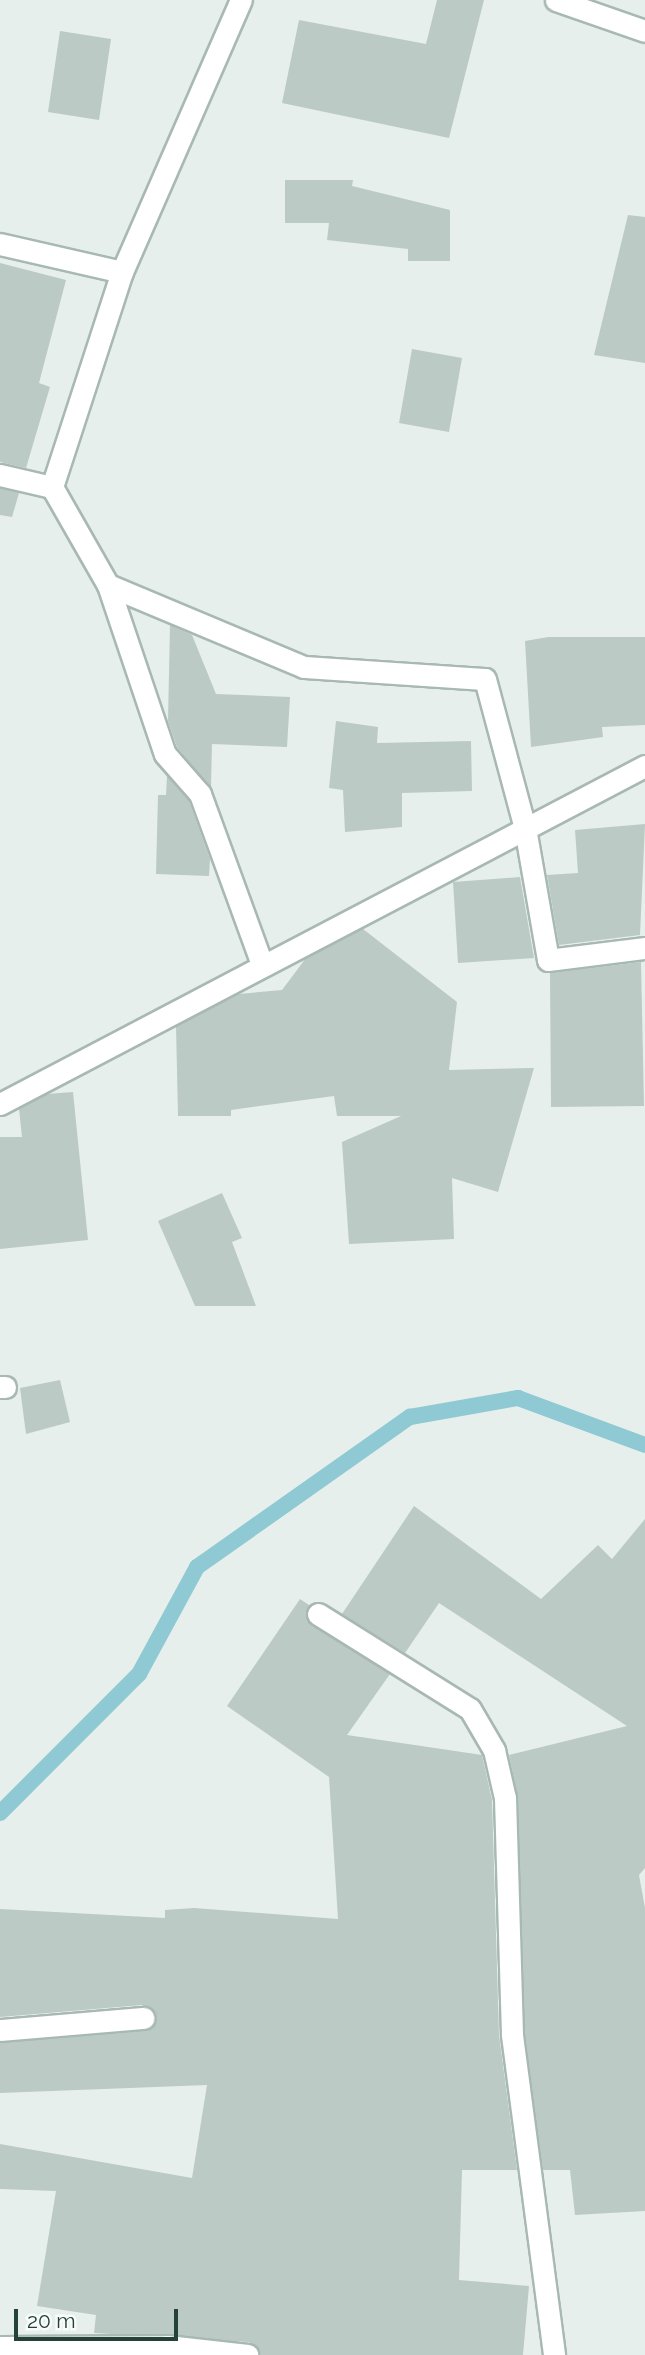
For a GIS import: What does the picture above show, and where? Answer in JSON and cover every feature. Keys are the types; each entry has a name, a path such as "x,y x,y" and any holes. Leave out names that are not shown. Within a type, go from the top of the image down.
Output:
{"street":[{"path":"52,487 122,272 241,0"},
{"path":"556,0 645,31"},
{"path":"0,244 122,272"},
{"path":"0,475 52,487 108,585 164,754 200,794 262,964"},
{"path":"108,585 304,667 485,679 525,828 548,960 645,948"},
{"path":"0,1104 262,964 645,766"},
{"path":"318,1614 470,1709 494,1750 505,1798 512,2035 554,2355"},
{"path":"0,2029 143,2018"},
{"path":"0,2347 167,2346 248,2355"}],"building":[{"path":"437,0 484,0 449,138 282,103 299,20 426,44"},
{"path":"60,31 111,39 99,120 48,112"},
{"path":"285,180 353,180 352,186 450,210 450,261 408,261 408,249 327,240 329,223 285,223"},
{"path":"628,215 645,217 645,363 594,355"},
{"path":"0,263 66,280 39,383 50,387 26,468 0,462"},
{"path":"412,349 462,358 449,432 399,423"},
{"path":"0,488 19,493 12,517 0,515"},
{"path":"170,625 192,635 216,694 290,697 287,747 212,744 211,788 177,747 168,721"},
{"path":"548,637 645,637 645,725 602,727 603,737 531,747 525,641"},
{"path":"336,721 378,727 377,743 471,741 472,791 402,793 402,827 345,832 343,790 329,788"},
{"path":"167,776 189,801 210,859 209,876 156,874 158,795 166,795"},
{"path":"645,824 640,935 559,945 547,875 578,873 575,830"},
{"path":"520,877 534,958 458,963 453,882"},
{"path":"363,929 457,1002 449,1070 534,1068 498,1192 452,1178 454,1239 349,1244 342,1142 401,1116 337,1116 334,1096 231,1110 231,1116 178,1116 176,1026 239,994 282,990 306,958"},
{"path":"641,962 644,1106 551,1107 550,973"},
{"path":"73,1092 88,1240 0,1249 0,1137 22,1137 19,1109 47,1094"},
{"path":"222,1193 242,1238 232,1242 256,1306 195,1306 158,1221"},
{"path":"60,1380 70,1422 26,1434 20,1388"},
{"path":"414,1506 541,1599 598,1545 612,1559 645,1519 645,1868 639,1875 645,1908 645,2211 575,2215 570,2170 543,2170 525,2034 518,1798 509,1755 627,1726 439,1603 405,1653 342,1614"},
{"path":"300,1599 309,1605 311,1625 390,1674 347,1735 482,1755 492,1800 499,2035 517,2170 462,2170 459,2280 529,2286 523,2355 261,2355 249,2342 94,2333 96,2315 37,2306 56,2191 0,2189 0,2144 192,2178 207,2085 0,2093 0,2043 144,2031 156,2018 142,2005 0,2017 0,1909 165,1918 165,1910 194,1908 338,1919 329,1777 227,1706"}],"waterway":[{"path":"0,1813 139,1674 197,1567 410,1417 518,1398 645,1445"}]}
